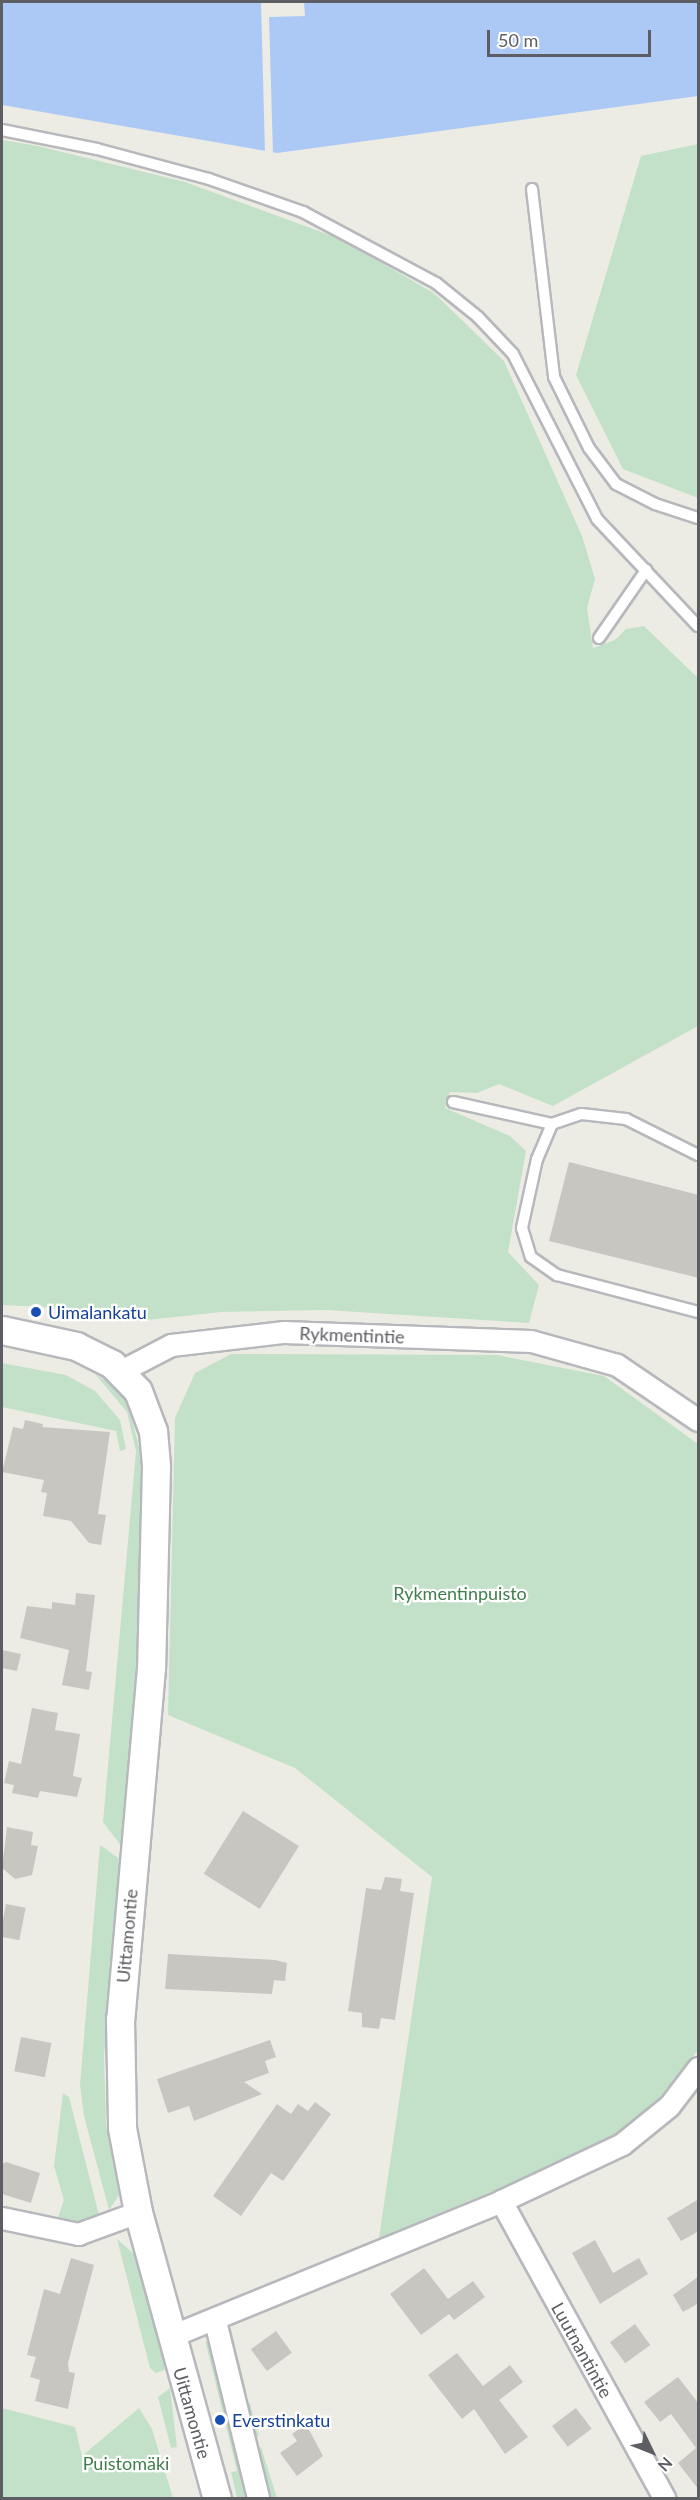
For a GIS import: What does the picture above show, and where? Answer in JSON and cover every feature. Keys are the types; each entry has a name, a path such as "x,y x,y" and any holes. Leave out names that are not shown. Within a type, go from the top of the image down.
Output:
{"street":[{"path":"2,1330 76,1346 121,1371"},
{"name":"Rykmentintie","path":"121,1371 171,1345 284,1332 531,1341 617,1365 699,1420"},
{"name":"Uittamontie","path":"121,1371 147,1410 156,1467 151,1668 120,2019 122,2128 138,2212 217,2499"},
{"path":"171,2337 215,2321 501,2200 622,2144 669,2106 699,2068"},
{"name":"Luutnantintie","path":"501,2200 664,2499"},
{"path":"2,2218 78,2235 138,2212"},
{"path":"215,2321 258,2499"}],"lane":[{"path":"2,130 98,148 209,180 303,212 436,283 478,317 513,354 597,519 697,621"},
{"path":"532,189 554,377 589,448 616,484 656,504 699,518"},
{"path":"599,638 645,570"},
{"path":"453,1101 552,1124 581,1114 626,1119 699,1155"},
{"path":"552,1124 537,1159 522,1228 531,1257 557,1275 699,1312"}],"green space":[{"path":"2,140 38,146 185,182 343,240 435,294 504,361 582,536 595,579 587,608 593,648 615,640 626,629 644,626 698,678 698,1026 553,1106 499,1084 477,1093 450,1092 445,1108 510,1136 526,1151 508,1252 539,1285 529,1323 326,1310 221,1312 138,1321 63,1308 2,1305"},
{"path":"698,144 698,498 623,469 576,375 641,156"},
{"name":"Rykmentinpuisto","path":"231,1354 497,1355 604,1376 698,1444 698,2050 649,2110 618,2134 527,2177 379,2238 432,1877 295,1768 168,1715 175,1418 195,1373"},
{"path":"2,1363 66,1375 95,1391 120,1420 126,1449 120,1451 116,1431 2,1407"},
{"path":"95,1374 115,1387 128,1404 141,1455 140,1638 122,1847 103,1822 136,1451 127,1412"},
{"path":"100,1845 121,1860 104,2056 106,2123 119,2195 109,2210 84,2116 80,2085"},
{"path":"63,2093 69,2097 99,2215 85,2221 63,2222 58,2217 64,2200 54,2166"},
{"path":"117,2239 134,2254 166,2369 156,2373 150,2368"},
{"path":"231,2329 246,2390 241,2392 225,2334"},
{"path":"205,2340 213,2350 250,2498 237,2498 231,2472 237,2471"},
{"path":"170,2388 177,2447 171,2448 158,2397"},
{"path":"250,2403 259,2436 252,2437 245,2405"},
{"name":"Puistomäki","path":"2,2408 75,2427 82,2456 139,2408 152,2429 173,2498 2,2498"},
{"path":"261,2447 277,2498 263,2498 254,2449"}],"water":[{"path":"2,2 698,2 698,96 277,153 2,105"}],"pier":[{"path":"261,2 304,2 305,16 269,17 273,155 265,154"}],"building":[{"path":"569,1162 699,1195 699,1278 549,1241"},
{"path":"25,1420 43,1424 42,1427 110,1432 98,1514 106,1515 101,1545 89,1543 71,1521 43,1516 47,1493 41,1492 44,1480 2,1472 13,1427 23,1429"},
{"path":"76,1593 95,1595 86,1671 92,1672 89,1690 62,1685 69,1650 20,1638 27,1606 52,1609 52,1602 75,1605"},
{"path":"2,1650 21,1654 17,1671 2,1668"},
{"path":"32,1708 58,1713 55,1730 80,1734 73,1776 82,1778 77,1797 40,1791 38,1798 12,1793 14,1785 4,1783 9,1761 21,1764"},
{"path":"243,1811 299,1846 260,1909 204,1874"},
{"path":"7,1827 33,1832 31,1845 38,1846 32,1875 15,1879 2,1868"},
{"path":"385,1877 402,1879 400,1891 414,1893 395,2020 381,2018 379,2029 362,2027 362,2013 348,2011 366,1888 381,1890"},
{"path":"6,1904 26,1908 19,1940 2,1937"},
{"path":"168,1954 275,1960 287,1963 285,1981 274,1980 272,1994 165,1989"},
{"path":"21,2037 51,2043 45,2077 14,2071"},
{"path":"270,2040 276,2057 265,2061 269,2073 244,2082 262,2094 194,2121 189,2106 168,2113 157,2079"},
{"path":"315,2102 331,2114 283,2181 271,2173 241,2216 213,2196 277,2104 291,2114 298,2104 308,2111"},
{"path":"6,2162 40,2173 31,2203 2,2194 2,2164"},
{"path":"699,2199 699,2231 681,2241 667,2218"},
{"path":"595,2240 613,2273 639,2258 648,2274 600,2304 572,2253"},
{"path":"71,2258 94,2265 68,2363 69,2372 75,2373 68,2409 35,2401 40,2380 30,2377 36,2357 27,2355 44,2289 60,2294"},
{"path":"424,2268 448,2299 473,2281 485,2297 454,2320 449,2314 421,2335 390,2294"},
{"path":"699,2276 699,2303 683,2312 673,2295"},
{"path":"635,2324 650,2345 625,2363 610,2342"},
{"path":"276,2331 292,2353 267,2371 251,2349"},
{"path":"457,2353 483,2386 510,2365 523,2382 499,2400 528,2437 505,2454 474,2409 462,2419 428,2375"},
{"path":"678,2377 699,2404 699,2490 678,2463 696,2448 671,2414 660,2422 644,2402"},
{"path":"576,2408 592,2429 568,2447 552,2426"},
{"path":"306,2424 323,2456 297,2476 280,2453 297,2441 292,2434"}],"place":[{"name":"Uimalankatu","path":"36,1312"},
{"name":"Everstinkatu","path":"220,2420"}]}
